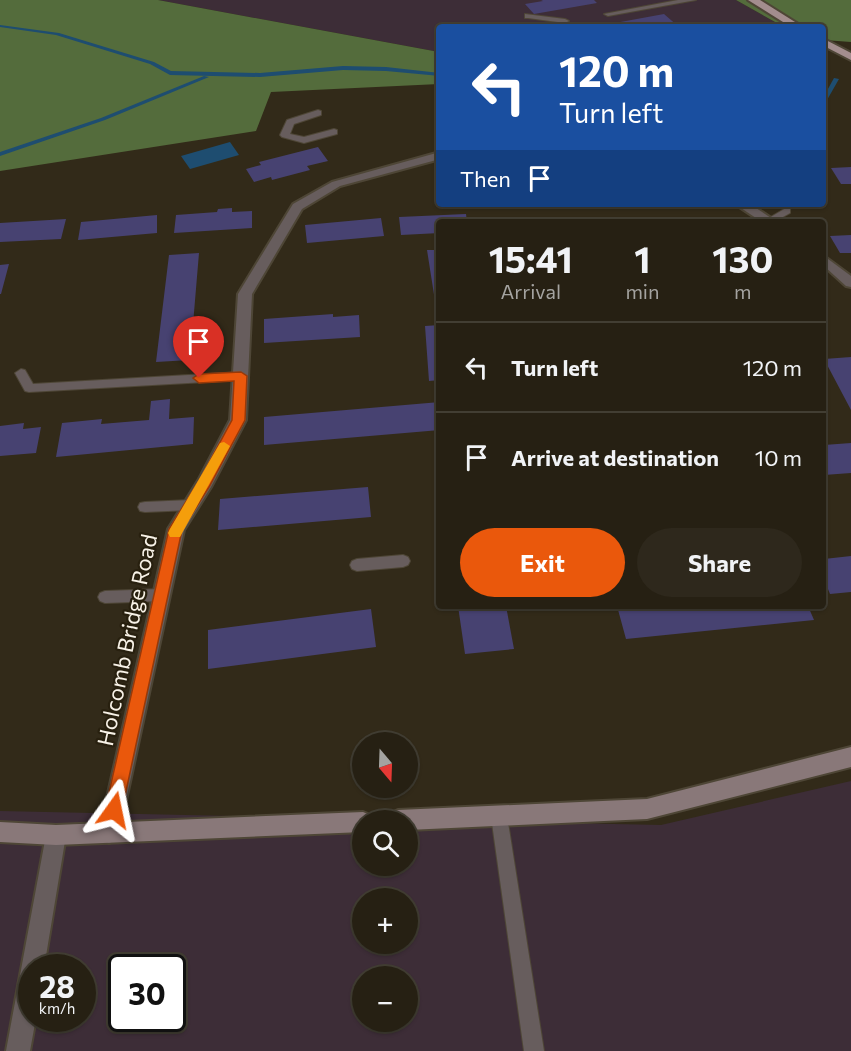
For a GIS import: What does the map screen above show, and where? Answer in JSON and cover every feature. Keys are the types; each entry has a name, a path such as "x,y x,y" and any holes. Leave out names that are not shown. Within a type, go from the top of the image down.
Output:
{"main road":[{"path":"753,0 793,24"},
{"path":"826,43 851,57"},
{"path":"418,819 647,809 851,757"},
{"path":"0,832 56,835 352,822"}],"street":[{"name":"Holcomb Bridge Road","path":"109,833 176,529 238,420 245,294 297,207 336,184 436,156"},
{"path":"746,207 767,219"},
{"path":"826,262 851,282"},
{"path":"35,954 56,835"},
{"path":"18,1051 22,1032"}],"lane":[{"path":"608,14 692,0"},
{"path":"675,3 685,11"},
{"path":"528,16 565,21"},
{"path":"318,113 290,122 285,135 304,140 334,132"},
{"path":"773,219 786,211"},
{"path":"21,373 29,388 241,376"},
{"path":"145,507 191,505"},
{"path":"357,565 403,561"},
{"path":"105,597 161,595"},
{"path":"499,816 534,1051"}],"shaded area":[{"path":"158,0 736,0 779,24 436,24 436,51"},
{"path":"851,781 851,1051 0,1051 0,811 352,818 352,876 418,876 418,820 661,825"}],"green space":[{"path":"0,0 158,0 436,51 436,84 271,92 256,131 0,171"},
{"path":"736,0 851,0 851,42 826,40 826,24 779,24"}],"water":[{"path":"230,142 239,155 190,169 181,156"}],"building":[{"path":"541,0 594,0 597,3 534,14 525,4 543,1"},
{"path":"664,14 676,24 616,24"},
{"path":"318,147 328,161 307,166 310,170 272,180 271,177 254,182 246,169 261,165 259,162"},
{"path":"851,167 851,184 841,184 831,168"},
{"path":"232,208 232,212 252,211 252,228 174,233 176,215 217,212 218,209"},
{"path":"466,214 467,219 436,219 436,233 401,235 399,217"},
{"path":"157,215 157,233 78,240 81,222"},
{"path":"381,218 384,236 307,243 305,225"},
{"path":"66,219 61,239 0,242 0,223"},
{"path":"851,235 851,253 840,253 830,236"},
{"path":"427,250 436,250 435,301"},
{"path":"199,253 190,360 156,362 169,255"},
{"path":"9,264 1,294 0,294 0,265"},
{"path":"333,314 333,317 359,315 360,337 264,343 264,319"},
{"path":"436,325 436,380 429,381 425,326"},
{"path":"851,357 851,410 826,363 826,359"},
{"path":"170,399 169,419 194,417 193,444 56,457 62,423 102,419 101,424 149,420 151,401"},
{"path":"436,402 436,430 264,445 264,417"},
{"path":"24,423 23,429 41,427 36,453 0,456 0,426"},
{"path":"851,443 851,473 826,475 826,445"},
{"path":"368,487 371,517 218,530 220,499"},
{"path":"851,556 851,592 830,594 826,584 826,559"},
{"path":"371,609 376,647 208,669 208,630"},
{"path":"458,609 507,609 514,649 465,654"},
{"path":"618,609 809,609 814,620 626,639"}],"waterway":[{"path":"0,26 57,34 152,63 170,73 260,75 343,68 386,69 436,75"},
{"path":"0,154 103,119 206,77"},
{"path":"826,96 836,79"}],"slow traffic":[{"path":"175,533 224,446"}],"route":[{"path":"114,810 176,529 205,483 238,420 241,376 199,378"}]}
